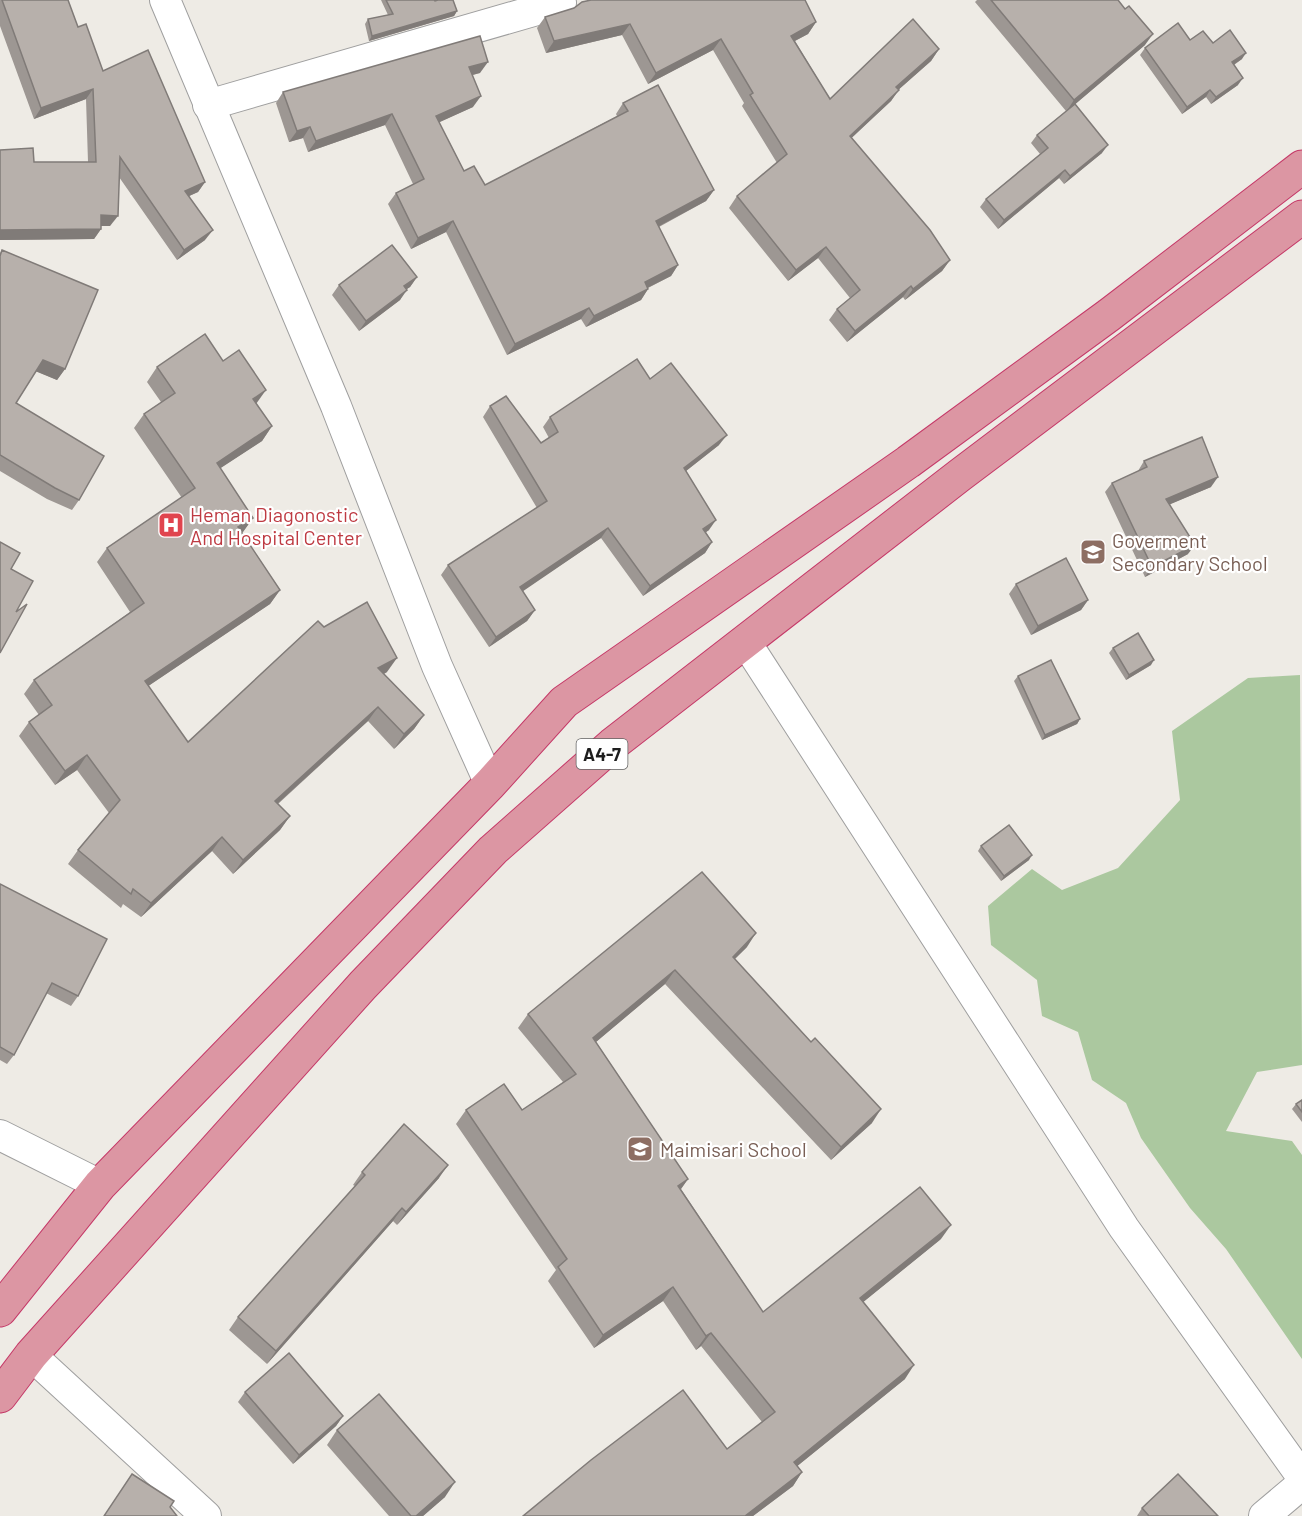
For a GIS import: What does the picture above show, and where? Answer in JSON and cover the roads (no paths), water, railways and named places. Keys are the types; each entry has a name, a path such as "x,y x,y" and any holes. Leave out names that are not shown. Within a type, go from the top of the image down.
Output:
{"highway":[{"path":"0,1310 100,1185 490,784 564,702 804,536 1099,322 1302,167"},
{"name":"A4-7","path":"0,1396 31,1355 363,985 493,850 613,744 829,576 1302,217"},
{"path":"804,536 829,576"}],"street":[{"path":"165,0 336,406 437,666 490,784"},
{"path":"208,105 561,3"},
{"path":"745,641 1111,1208 1302,1477"},
{"path":"0,1135 100,1185"},
{"path":"31,1355 206,1516"},
{"path":"1264,1516 1302,1484"}],"place":[{"name":"Heman Diagonostic And Hospital Center","path":"171,525"},
{"name":"Goverment Secondary School","path":"1093,552"},
{"name":"Maimisari School","path":"640,1149"}]}
